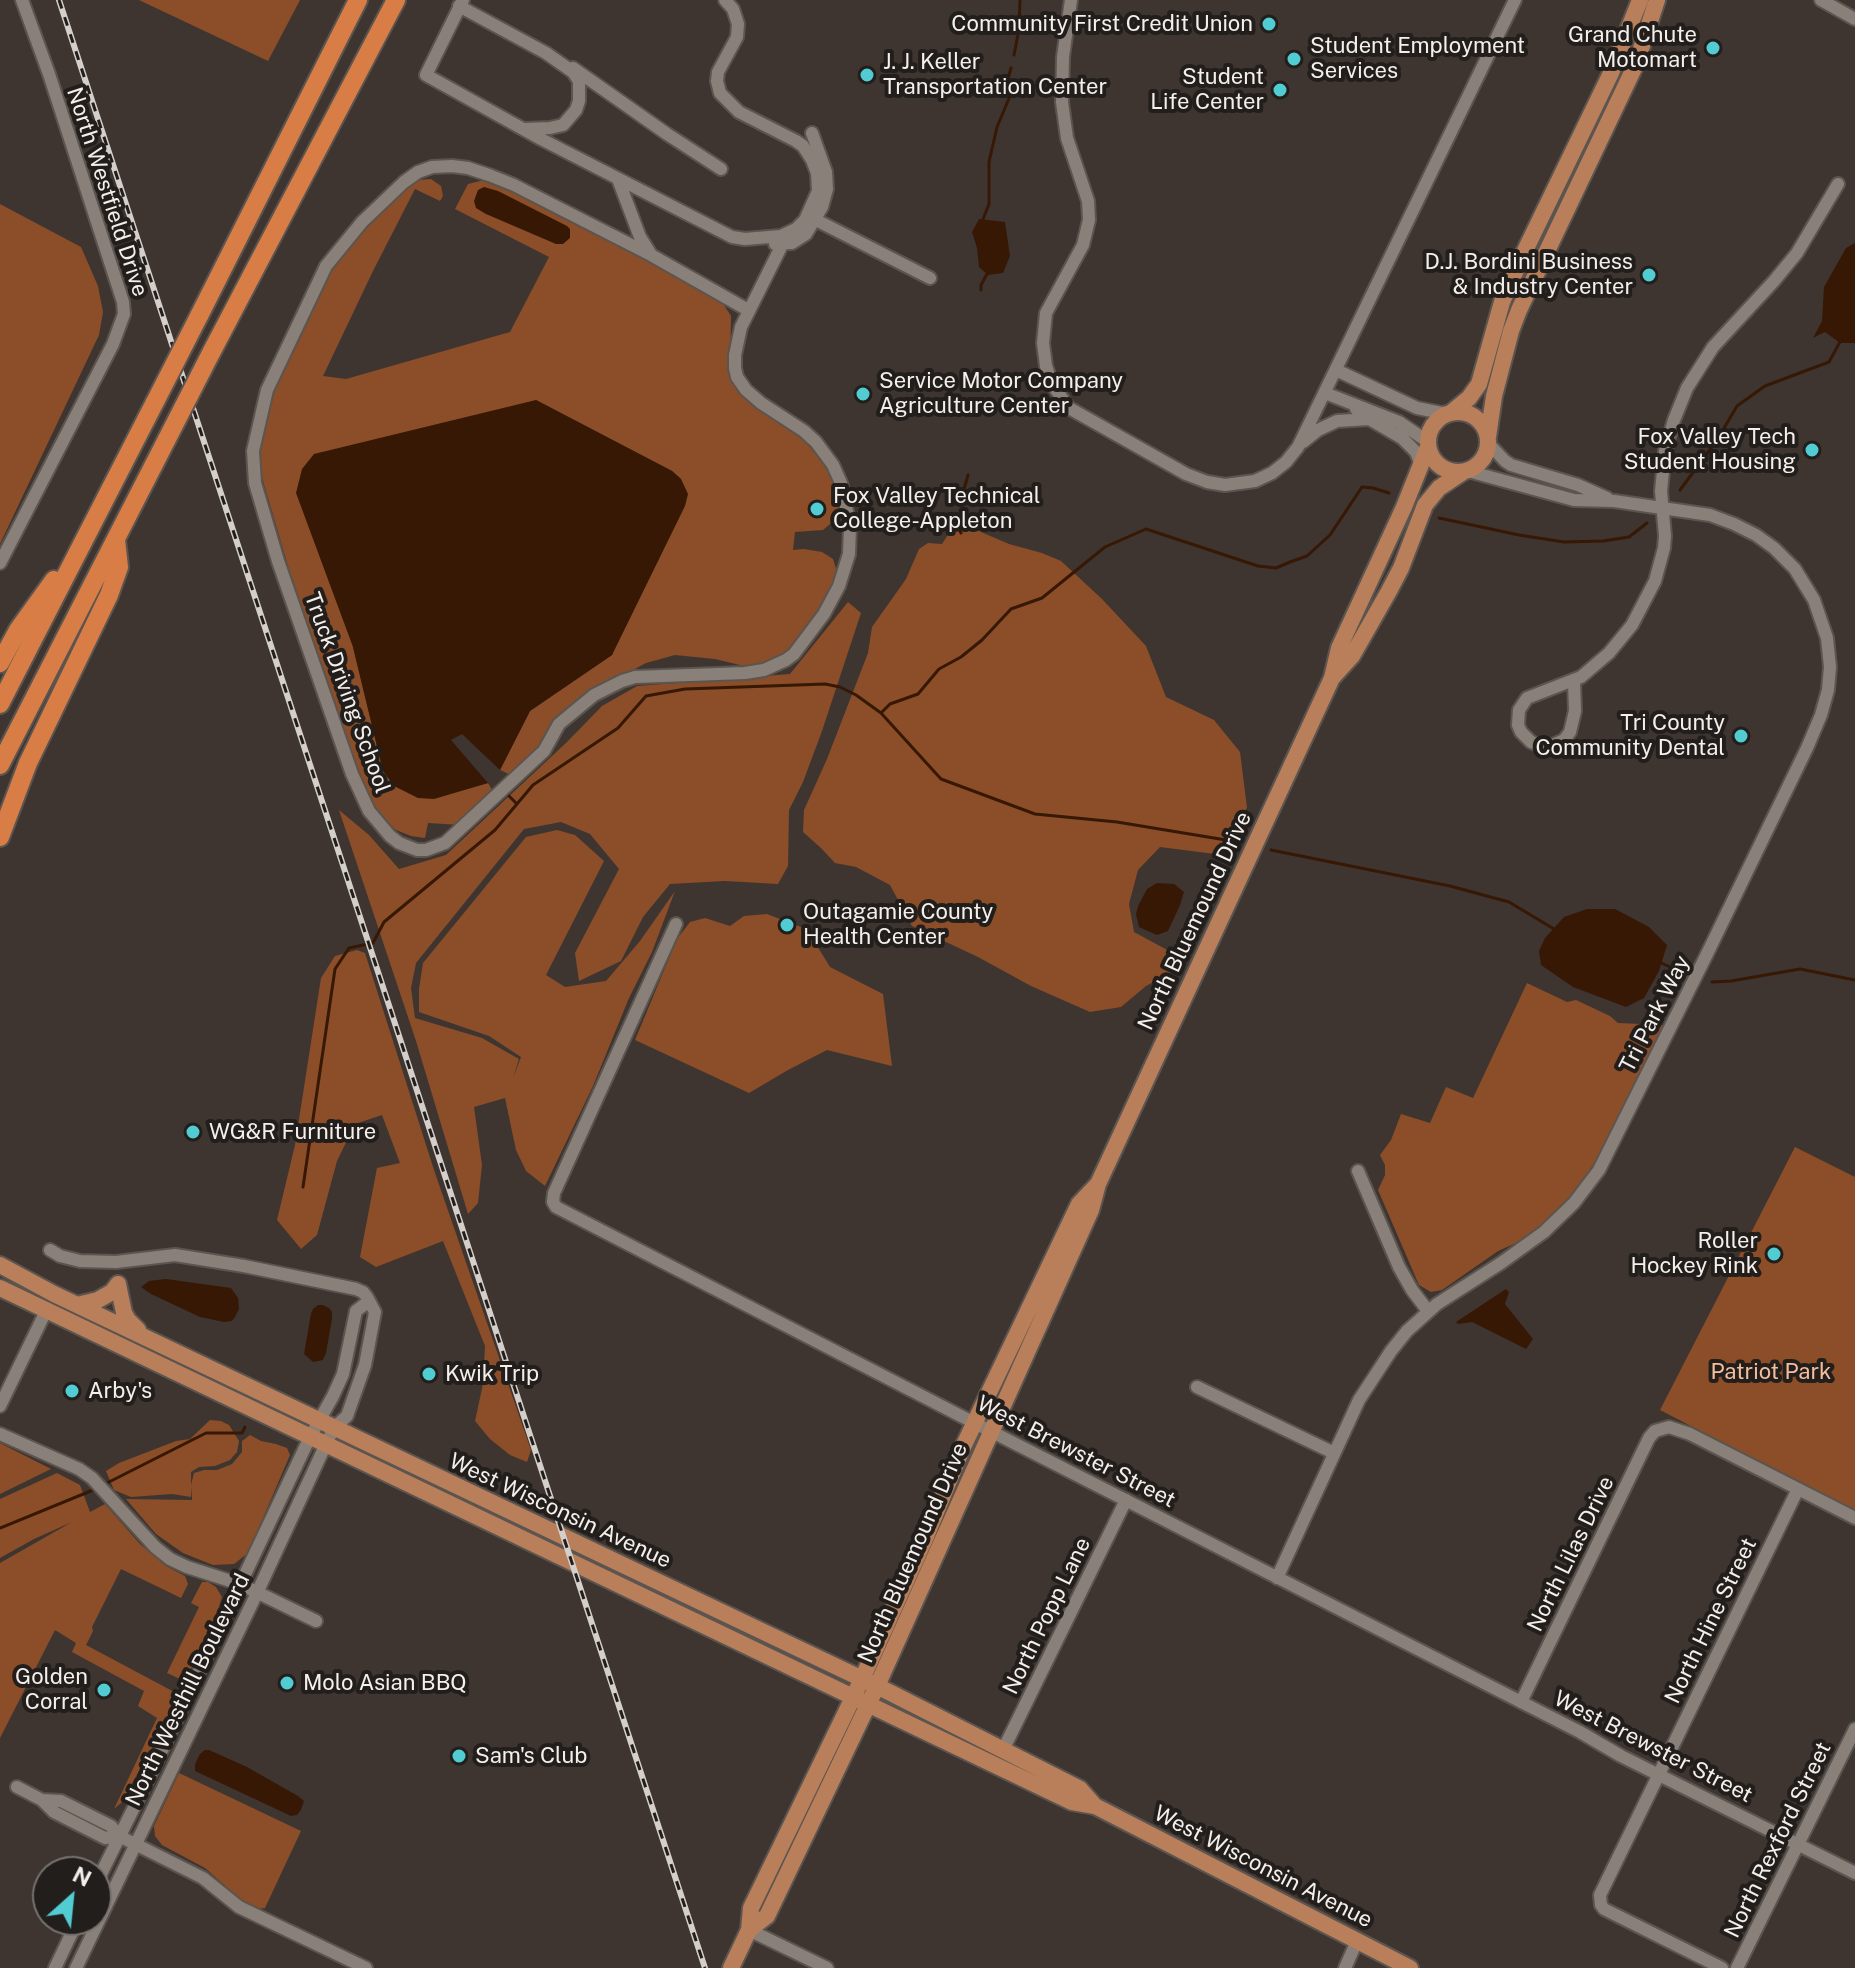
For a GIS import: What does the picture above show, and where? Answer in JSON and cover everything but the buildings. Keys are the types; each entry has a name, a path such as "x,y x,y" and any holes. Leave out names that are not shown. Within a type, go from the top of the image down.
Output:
{"highway":[{"path":"0,704 358,0"},
{"path":"0,765 396,0"},
{"path":"0,663 18,630 92,526"},
{"path":"0,837 28,763 109,595 119,567 116,540"}],"main road":[{"path":"1640,0 1611,73 1502,302 1479,384 1469,398 1433,425 1427,444 1432,458 1440,467 1451,472 1466,471 1482,460 1488,440 1492,401 1519,310 1636,64 1657,0"},
{"path":"1450,413 1464,413 1475,418 1483,426 1488,440"},
{"name":"North Bluemound Drive","path":"869,1683 992,1432 1091,1210 1098,1184 1332,678 1339,648 1404,507 1427,444"},
{"name":"North Bluemound Drive","path":"1332,678 1352,656 1389,591 1425,505 1439,488 1466,471"},
{"name":"North Bluemound Drive","path":"731,1968 749,1930 767,1916 869,1683 975,1423 1079,1204 1098,1184"},
{"name":"West Wisconsin Avenue","path":"0,1265 159,1345 869,1683 1080,1789 1095,1806"},
{"path":"77,1305 98,1300 112,1292 118,1284"},
{"path":"118,1284 126,1317 159,1345"},
{"name":"West Wisconsin Avenue","path":"0,1288 1072,1802 1095,1806 1410,1968"}],"street":[{"name":"North Westfield Drive","path":"0,563 113,344 124,314 123,302 49,74 22,0"},
{"path":"525,129 563,125 576,110 579,81 573,72 546,53 461,3 426,75 525,129 618,179 732,237 781,236 796,229 805,220 818,191 817,173 808,152 796,141 739,112 720,93 718,72 737,37 738,24 733,9 725,0"},
{"path":"1071,0 1063,57 1062,102 1067,138 1086,193 1089,220 1083,245 1046,313 1043,343 1052,384 1069,408 1186,474 1225,485 1255,481 1280,467 1298,447 1329,424 1345,419 1369,419"},
{"path":"1298,447 1515,0"},
{"path":"1821,0 1855,19"},
{"path":"546,53 560,59 721,169"},
{"path":"812,133 826,172 827,189 816,220 930,278"},
{"name":"Truck Driving School","path":"748,310 651,255 514,185 452,166 432,167 404,182 379,203 330,259 267,390 253,451 255,483 278,561 352,774 369,811 399,843 426,850 445,843 544,751 559,724 594,695 635,677 764,670 794,654 824,614 839,586 849,554 850,526 841,483 833,465 816,442 761,403 740,383 735,368 741,327 783,243 792,243 806,234 816,220"},
{"path":"618,179 640,237 651,255"},
{"path":"1574,681 1575,711 1570,732 1564,740 1551,746 1531,742 1518,725 1522,704 1527,698 1574,681 1609,653 1632,625 1648,598 1664,548 1661,491 1665,451 1687,388 1713,347 1797,253 1838,184"},
{"path":"747,245 783,243"},
{"path":"1336,370 1417,408 1450,413"},
{"path":"1325,393 1399,422 1427,444"},
{"path":"1352,405 1361,414 1402,438 1416,452 1421,465"},
{"name":"Tri Park Way","path":"1488,440 1511,465 1578,485 1614,501"},
{"name":"Tri Park Way","path":"1277,1578 1359,1400 1399,1341 1428,1311 1544,1232 1574,1203 1599,1170 1807,748 1828,690 1830,667 1827,638 1814,600 1795,569 1765,541 1710,515 1614,501 1574,500 1466,471"},
{"name":"West Brewster Street","path":"676,924 554,1193 556,1207 1855,1873"},
{"path":"1358,1171 1399,1267 1428,1311"},
{"path":"50,1250 80,1261 116,1262 165,1255 207,1259 333,1283 363,1292 369,1301"},
{"path":"116,1262 118,1284"},
{"name":"North Westhill Boulevard","path":"76,1968 257,1593 318,1441 318,1421 343,1374 356,1311 369,1301 375,1312 365,1365 347,1416 318,1441 240,1584 109,1856"},
{"path":"0,1406 46,1311"},
{"path":"1197,1387 1334,1453"},
{"name":"North Lilas Drive","path":"1521,1702 1655,1431 1662,1427 1677,1428 1798,1489"},
{"path":"0,1434 79,1469 92,1478 155,1547 170,1559 240,1584 316,1621"},
{"path":"1798,1489 1855,1518"},
{"name":"North Hine Street","path":"1692,1953 1604,1909 1600,1895 1798,1489"},
{"name":"North Popp Lane","path":"1003,1750 1126,1500"},
{"name":"North Rexford Street","path":"1737,1968 1855,1729"},
{"path":"17,1787 42,1800 61,1801 111,1826 119,1836 203,1878 239,1907 366,1968"},
{"path":"749,1930 827,1968"},
{"path":"55,1968 70,1936"},
{"path":"1345,1968 1357,1941"},
{"path":"1685,1968 1692,1953 1722,1968"}],"green space":[{"path":"139,0 300,0 268,61"},
{"path":"431,179 441,186 443,196 440,201 415,189 323,376 346,379 510,332 549,257 455,209 468,184 484,180 508,187 722,302 731,316 730,375 738,392 801,438 824,462 835,485 840,510 836,519 823,530 795,532 793,550 822,552 833,559 838,575 832,591 804,636 788,651 765,664 748,667 715,659 675,655 646,663 587,695 513,776 500,770 530,711 612,655 681,479 672,471 536,400 353,647 383,771 418,798 434,798 488,783 491,788 491,795 461,825 428,823 425,838 396,830 380,815 352,763 307,631 261,474 261,428 272,390 335,262 400,193 417,180"},
{"path":"0,204 81,247 98,286 103,312 99,335 0,544"},
{"path":"954,525 974,529 1061,561 1146,646 1166,697 1214,720 1240,752 1247,808 1215,854 1160,847 1138,870 1129,904 1134,932 1171,952 1172,972 1146,986 1121,1007 1090,1012 912,926 890,885 856,867 835,863 803,832 804,810 868,653 872,627 906,579 919,549 928,543 942,544"},
{"path":"848,602 861,613 822,731 789,810 788,866 778,884 725,881 670,884 643,917 621,961 579,981 575,953 619,869 590,834 561,822 524,829 416,963 411,988 415,1018 482,1038 519,1059 513,1078 521,1057 489,1036 419,1012 419,989 423,963 526,837 557,830 575,835 604,861 546,975 565,987 606,981 640,941 675,891 652,952 629,998 593,1086 545,1186 526,1171 516,1150 505,1098 474,1107 482,1165 478,1203 468,1214 416,1041 339,810 369,835 399,869 446,855 602,706 637,686 790,674"},
{"path":"767,914 801,927 811,936 830,967 883,994 892,1066 827,1050 749,1093 635,1040 677,939 690,922 705,918 730,926 744,916"},
{"path":"357,950 365,953 434,1170 531,1450 527,1462 510,1455 490,1439 475,1421 483,1384 485,1346 443,1241 376,1267 360,1257 377,1168 400,1163 382,1115 355,1124 337,1161 317,1235 301,1249 277,1220 295,1145 321,978 335,956"},
{"path":"1527,983 1567,1002 1576,1000 1618,1023 1663,1025 1600,1155 1569,1200 1525,1239 1498,1251 1442,1290 1431,1292 1419,1285 1378,1190 1385,1175 1385,1165 1380,1155 1391,1140 1401,1114 1430,1123 1446,1087 1473,1098"},
{"name":"Patriot Park","path":"1795,1147 1855,1177 1855,1511 1660,1410"},
{"path":"210,1420 229,1425 239,1441 237,1452 230,1460 215,1466 199,1467 191,1472 191,1485 194,1473 232,1464 242,1452 242,1441 250,1435 287,1448 290,1455 248,1553 234,1564 213,1565 183,1553 156,1534 126,1499 192,1500 192,1487 191,1497 172,1494 131,1497 114,1490 106,1471 176,1441 190,1439"},
{"path":"0,1443 51,1469 0,1494"},
{"path":"57,1473 80,1485 90,1512 105,1504 140,1544 166,1566 185,1576 188,1584 181,1598 121,1569 86,1645 178,1694 162,1730 121,1803 114,1809 157,1718 138,1706 144,1691 72,1652 76,1643 55,1630 0,1738 0,1563 72,1522 0,1558 0,1499"},
{"path":"202,1582 216,1587 222,1597 213,1625 186,1679 182,1680 167,1673 199,1607 191,1603"},
{"path":"179,1773 301,1831 265,1908 257,1909 240,1899 205,1868 162,1845 155,1836 154,1826"}],"shaded area":[{"path":"484,187 567,226 570,238 563,244 556,244 486,214 476,208 474,201 478,190"},
{"path":"979,219 1005,222 1010,256 1003,273 988,275 979,267 972,232"},
{"path":"1855,243 1855,343 1840,343 1825,332 1813,338 1822,321 1824,287 1846,248"},
{"path":"536,400 672,471 681,479 688,494 685,506 612,655 530,711 500,770 462,734 451,740 488,783 434,799 418,798 394,786 383,771 353,647 296,493 302,469 314,454"},
{"path":"1157,883 1174,884 1184,892 1168,931 1157,935 1139,927 1136,914 1147,889"},
{"path":"1587,909 1615,909 1649,927 1667,945 1659,971 1644,998 1626,1007 1573,987 1541,965 1539,951 1545,938 1564,917"},
{"path":"166,1279 231,1288 238,1298 239,1309 232,1321 200,1317 141,1287 149,1281"},
{"path":"1506,1289 1509,1292 1505,1304 1533,1339 1526,1349 1472,1322 1456,1322"},
{"path":"318,1305 329,1308 332,1319 323,1360 313,1362 304,1354 311,1314"},
{"path":"205,1750 247,1767 298,1796 304,1801 301,1810 291,1816 195,1771 195,1764"}],"waterway":[{"path":"1014,55 1020,0"},
{"path":"983,219 989,204 989,162 997,127 1010,96 1005,90 1011,68"},
{"path":"1010,96 1021,94"},
{"path":"981,290 987,274"},
{"path":"1680,490 1717,440 1737,406 1765,386 1829,362 1841,340"},
{"path":"960,503 968,475"},
{"path":"881,713 890,704 918,694 939,669 982,640 1011,609 1042,598 1105,547 1146,529 1258,566 1276,568 1307,556 1330,535 1362,487 1389,493"},
{"path":"1439,518 1564,542 1629,537 1647,523"},
{"path":"957,525 961,533"},
{"path":"303,1187 335,969 349,948 373,943 384,922 495,830 533,785 618,728 646,696 685,689 825,684 840,687 881,713 941,779 1035,814 1117,822 1226,840"},
{"path":"509,796 517,804"},
{"path":"1271,850 1450,886 1509,902 1554,929"},
{"path":"1659,962 1681,972"},
{"path":"1712,982 1800,969 1855,980"},
{"path":"105,1484 206,1433 242,1433 245,1427"},
{"path":"0,1528 98,1488"}],"railway":[{"path":"59,0 705,1968"}],"place":[{"name":"Community First Credit Union","path":"1269,24"},
{"name":"Grand Chute Motomart","path":"1713,48"},
{"name":"Student Employment Services","path":"1294,59"},
{"name":"J. J. Keller Transportation Center","path":"867,75"},
{"name":"Student Life Center","path":"1280,90"},
{"name":"D.J. Bordini Business & Industry Center","path":"1649,275"},
{"name":"Service Motor Company Agriculture Center","path":"863,394"},
{"name":"Fox Valley Tech Student Housing","path":"1812,450"},
{"name":"Fox Valley Technical College-Appleton","path":"817,509"},
{"name":"Tri County Community Dental","path":"1741,736"},
{"name":"Outagamie County Health Center","path":"787,925"},
{"name":"WG&R Furniture","path":"193,1132"},
{"name":"Roller Hockey Rink","path":"1774,1254"},
{"name":"Kwik Trip","path":"429,1374"},
{"name":"Arby's","path":"72,1391"},
{"name":"Molo Asian BBQ","path":"287,1683"},
{"name":"Golden Corral","path":"104,1690"},
{"name":"Sam's Club","path":"459,1756"}]}
